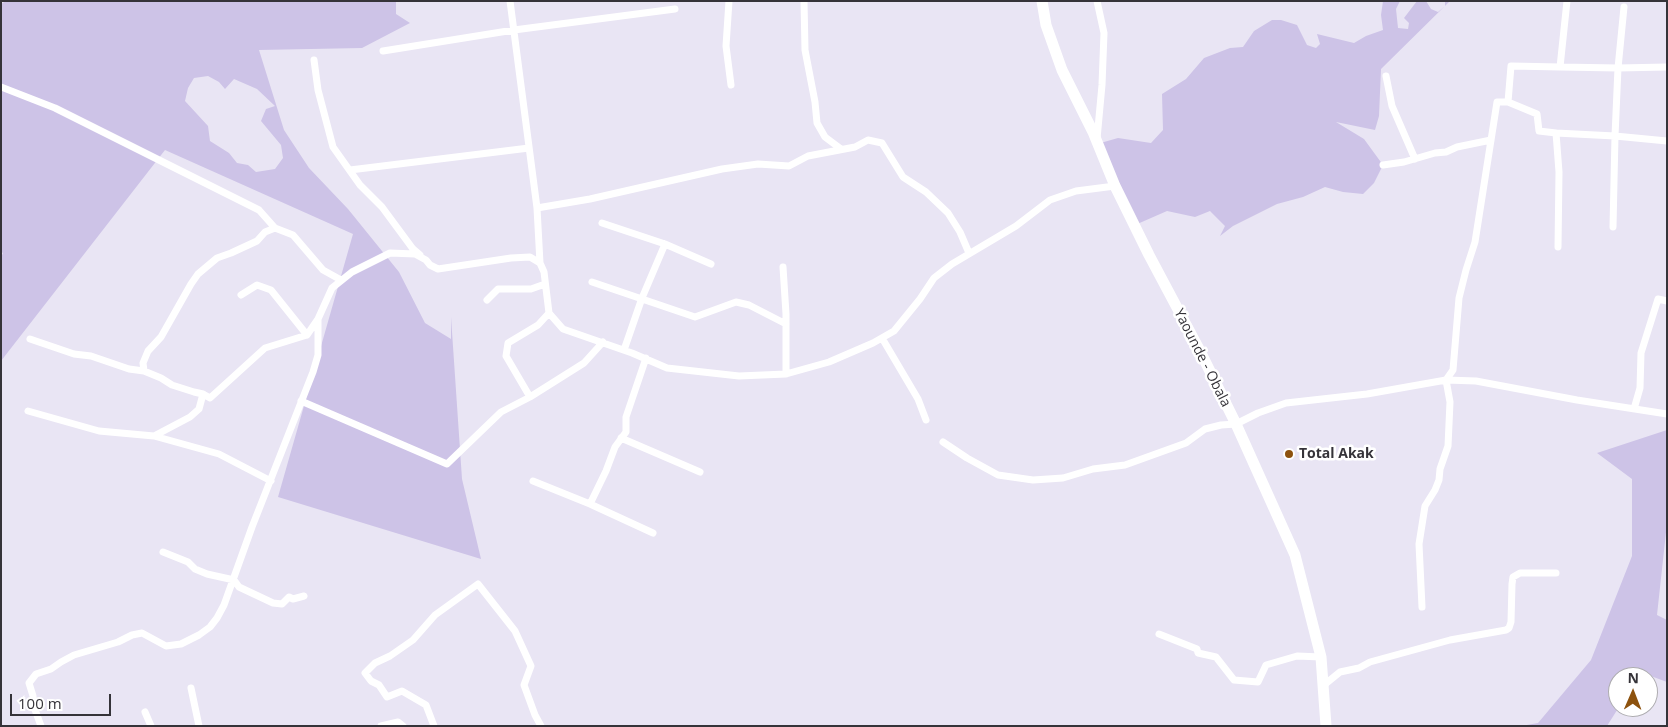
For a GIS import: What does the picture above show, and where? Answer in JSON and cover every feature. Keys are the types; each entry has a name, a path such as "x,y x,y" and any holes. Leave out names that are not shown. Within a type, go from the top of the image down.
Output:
{"highway":[{"name":"Yaounde - Obala","path":"1042,1 1046,25 1062,70 1097,141 1115,186 1236,424 1295,555 1321,656 1326,726"}],"street":[{"path":"510,1 537,208 540,263 544,272 549,313 563,329 646,358 667,368 739,376 786,374 829,362 894,331 934,278 969,253 1016,226 1050,200 1076,191 1115,186"},
{"path":"729,1 726,46 731,85"},
{"path":"804,1 806,50 817,123 825,137 841,149"},
{"path":"1097,1 1104,33 1097,141"},
{"path":"1560,67 1568,1"},
{"path":"1612,226 1618,68 1624,8"},
{"path":"383,51 514,30 675,9"},
{"path":"314,60 318,90 333,147 360,184 390,216 414,249 430,265 438,269 530,257 540,263"},
{"path":"1508,102 1511,66 1667,67"},
{"path":"1386,76 1392,106 1415,159"},
{"path":"1,87 55,108 259,210 275,228 293,236 323,270 341,280"},
{"path":"1422,607 1419,544 1426,506 1439,480 1440,468 1448,446 1450,402 1446,380 1452,370 1459,298 1475,242 1497,102 1508,102 1537,114 1539,131 1667,141"},
{"path":"1556,133 1558,246"},
{"path":"537,208 590,199 722,169 758,164 789,166 808,156 855,147 868,140 882,143 903,178 926,192 948,213 960,232 969,253"},
{"path":"1383,165 1446,152 1457,147 1491,140"},
{"path":"350,170 529,148"},
{"path":"602,223 665,244 711,264"},
{"path":"144,371 144,363 148,351 161,337 198,274 217,258 257,241 265,232 275,228"},
{"path":"624,350 642,298 665,244"},
{"path":"30,339 74,354 91,356 129,369 144,371 172,385 203,394 210,398 265,348 307,335 318,319 332,288 352,272 390,253 415,254 426,260"},
{"path":"783,267 786,374"},
{"path":"592,282 695,317 736,302 749,305 786,324"},
{"path":"487,300 498,289 531,289 544,284"},
{"path":"241,295 257,286 271,290 307,335"},
{"path":"1634,409 1640,388 1641,353 1658,299 1667,301"},
{"path":"530,396 506,356 508,343 538,326 549,313"},
{"path":"42,726 34,707 29,683 36,674 51,669 74,655 118,642 132,635 142,633 170,647 199,635 210,627 224,605 234,580 252,527 318,355 318,319"},
{"path":"882,338 918,398 926,420"},
{"path":"301,401 447,464 501,412 584,363 603,342"},
{"path":"590,504 615,447 626,432 626,417 646,358"},
{"path":"943,442 998,475 1033,480 1064,478 1094,469 1125,465 1186,443 1205,429 1236,424 1258,413 1286,403 1367,394 1446,380 1476,381 1577,400 1667,414"},
{"path":"154,436 190,417 199,409 203,394"},
{"path":"28,411 70,424 99,430 154,436 218,454 271,480"},
{"path":"621,438 700,472"},
{"path":"533,481 590,504 653,533"},
{"path":"163,552 188,562 195,569 207,574 234,580 239,587 273,603 282,604 289,597 293,599 304,596"},
{"path":"1324,685 1340,672 1359,668 1370,662 1450,640 1506,630 1511,622 1513,577 1520,573 1556,573"},
{"path":"434,726 426,705 402,691 387,697 379,685 371,681 365,673 375,663 390,656 414,640 435,615 478,584 516,631 531,666 524,685 541,726"},
{"path":"1159,634 1197,649 1198,652 1216,657 1234,680 1258,682 1266,665 1297,656 1321,656"},
{"path":"190,688 199,726"},
{"path":"145,712 151,726"},
{"path":"381,726 398,722 403,726"}],"shaded area":[{"path":"6,1 396,1 396,14 410,23 362,48 259,50 284,130 309,168 348,209 399,272 425,323 451,339 451,317 462,479 481,559 278,497 353,234 165,150 1,361 1,257 3,253 1,252 1,4","holes":["208,76 219,82 225,89 234,79 257,89 275,106 266,109 261,121 281,145 283,158 275,169 256,172 248,165 237,163 229,153 210,141 208,126 185,101 188,88 194,78"]},
{"path":"1383,1 1400,1 1396,9 1398,28 1408,29 1409,23 1404,18 1417,1 1426,1 1431,9 1438,12 1381,69 1379,116 1375,130 1336,122 1364,139 1383,165 1374,183 1363,194 1343,192 1325,187 1303,197 1277,204 1233,226 1220,236 1225,226 1210,211 1195,217 1167,211 1135,225 1097,144 1118,138 1151,143 1163,130 1162,94 1186,79 1204,58 1230,48 1243,47 1254,31 1272,20 1281,20 1297,25 1307,45 1316,48 1320,44 1317,34 1354,43 1383,30 1381,15"},
{"path":"1667,430 1667,523 1657,615 1667,620 1667,682 1658,679 1658,667 1608,667 1608,717 1613,717 1607,726 1521,726 1538,723 1591,660 1632,556 1632,479 1597,453"}],"place":[{"name":"Total Akak","path":"1289,454"}]}
